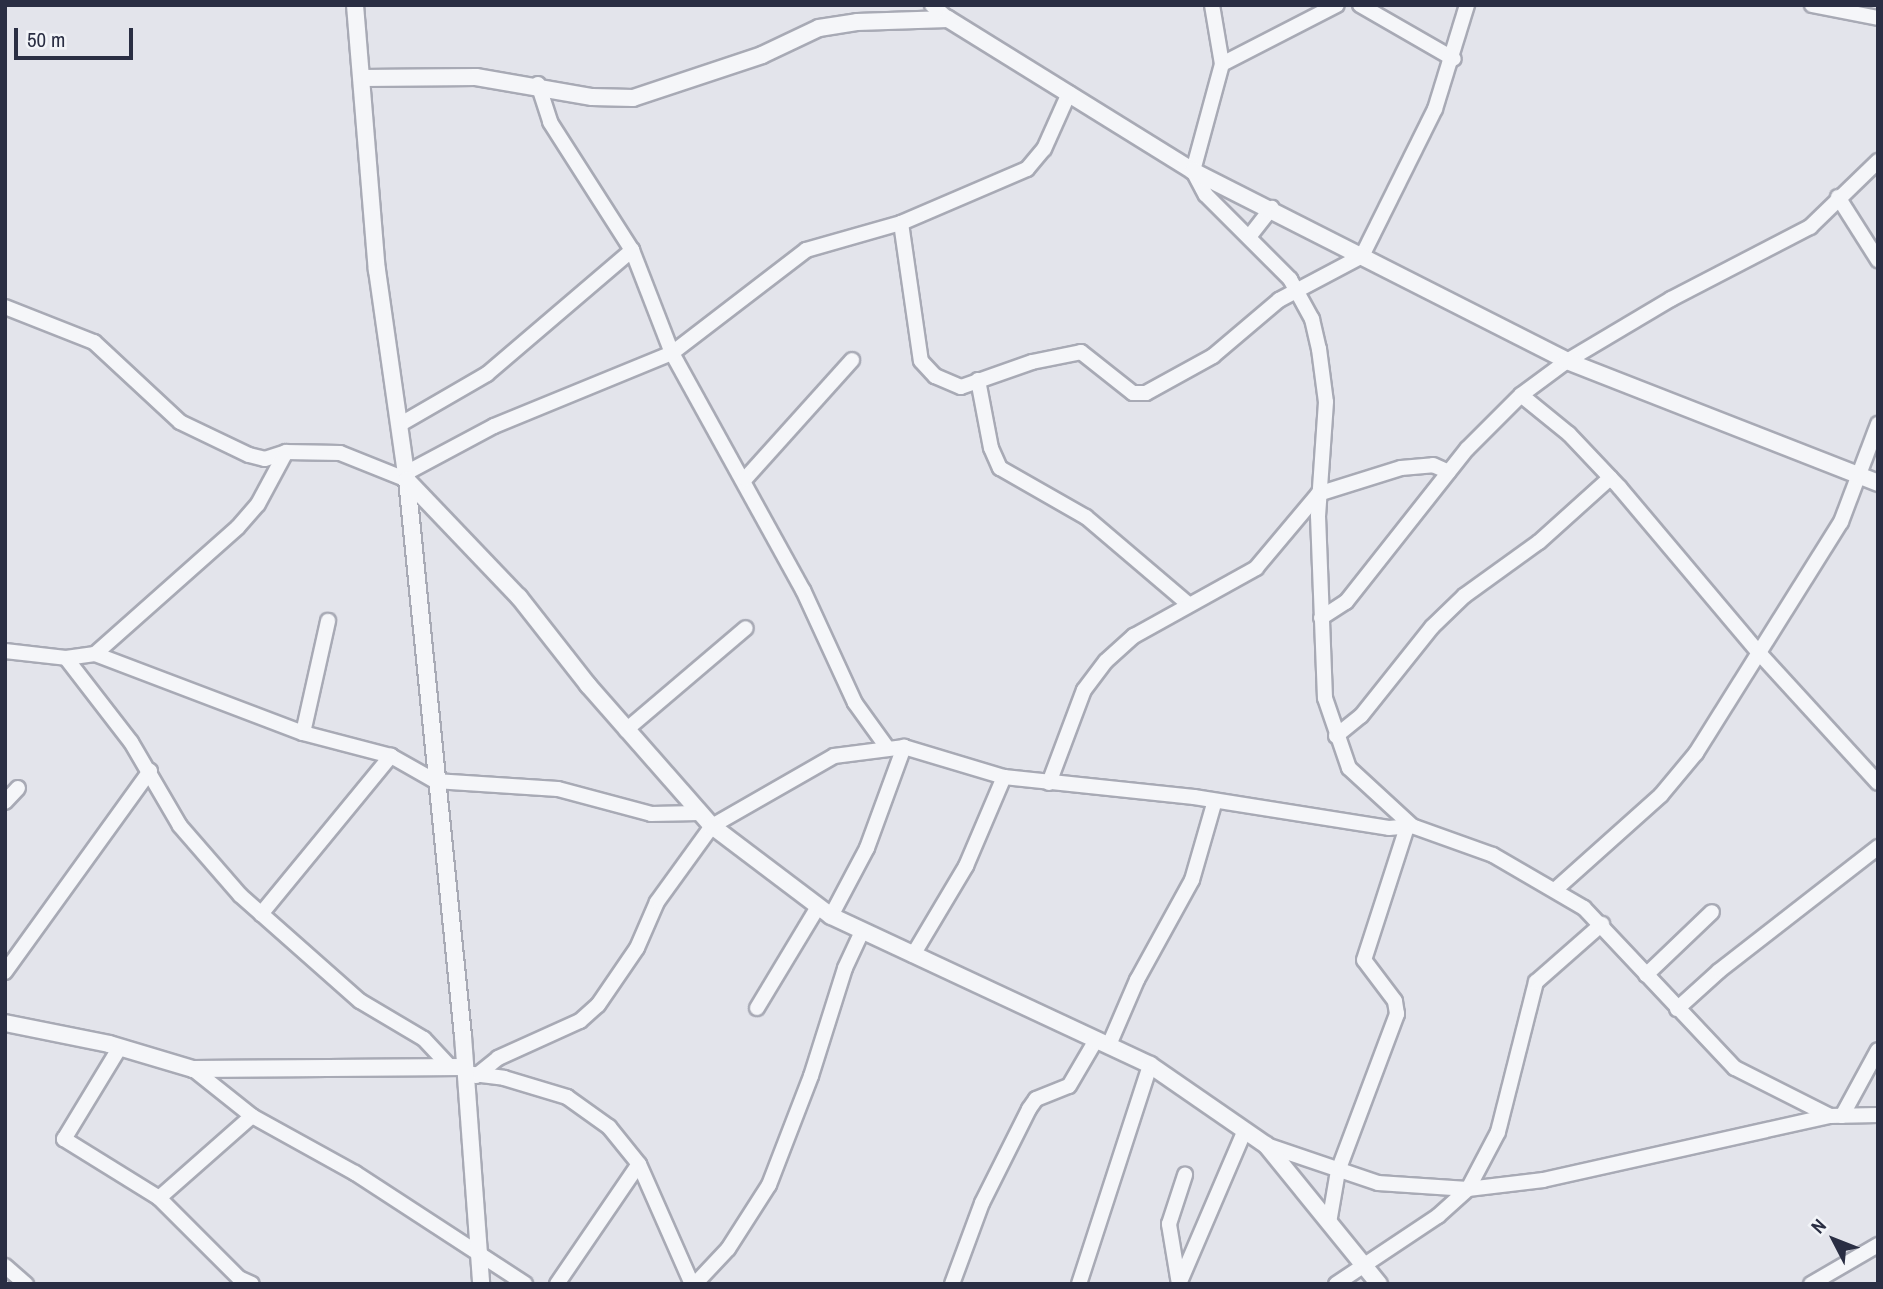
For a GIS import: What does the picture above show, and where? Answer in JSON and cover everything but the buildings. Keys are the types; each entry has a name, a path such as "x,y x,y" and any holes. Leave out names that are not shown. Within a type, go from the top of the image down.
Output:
{"street":[{"path":"355,5 377,270 406,476 481,1284"},
{"path":"932,5 948,19 1193,170 1567,361 1878,483"},
{"path":"1212,5 1222,64 1193,170 1206,195 1296,289 1311,319 1325,376 1318,494 1325,698 1349,768 1410,826"},
{"path":"1222,64 1337,5"},
{"path":"1360,5 1454,59"},
{"path":"901,223 922,361 934,376 961,387 1081,352 1133,393 1146,393 1213,356 1296,289 1362,256 1376,235 1454,59 1467,5"},
{"path":"1812,5 1878,18"},
{"path":"363,78 476,77 538,85 592,97 633,97 762,55 818,29 857,22 948,19"},
{"path":"538,85 550,122 632,250 672,353 745,479 855,703 886,746"},
{"path":"406,476 494,426 672,353 806,250 901,223 1035,164 1069,93"},
{"path":"1321,618 1346,602 1449,472 1521,395 1567,361 1671,299 1810,227 1878,161"},
{"path":"1838,197 1878,260"},
{"path":"1249,237 1272,208"},
{"path":"399,425 487,374 632,250"},
{"path":"5,307 94,342 166,410 199,433 265,459 286,452 340,453 406,476 519,597 626,730 712,826 825,911 862,932 1150,1065 1266,1145 1378,1183 1468,1189 1543,1180 1836,1116 1878,1115"},
{"path":"745,479 852,360"},
{"path":"978,380 991,448 1000,468 1086,516 1187,603"},
{"path":"1521,395 1569,435 1610,478 1759,653 1878,783"},
{"path":"1556,889 1661,794 1696,753 1841,522 1878,424"},
{"path":"95,654 238,527 258,505 286,452"},
{"path":"1049,783 1084,690 1105,661 1135,636 1187,603 1256,568 1318,494 1401,467 1433,465 1449,472"},
{"path":"1336,736 1361,716 1456,604 1539,542 1610,478"},
{"path":"303,733 328,621"},
{"path":"626,730 746,628"},
{"path":"5,651 66,658 95,654 303,733 391,756 435,782 558,789 651,814 699,813"},
{"path":"66,658 150,771 180,826 261,914 360,1001 424,1039 462,1070"},
{"path":"462,1070 498,1058 580,1021 598,1004 637,948 664,891 712,826 834,756 886,746 904,747 1004,777 1142,790 1214,804 1410,826 1493,855 1556,889 1602,924 1677,1009 1735,1068 1836,1116"},
{"path":"757,1008 867,848 904,747"},
{"path":"261,914 391,756"},
{"path":"5,972 11,950 150,771"},
{"path":"913,954 966,866 1004,777"},
{"path":"5,802 18,788"},
{"path":"952,1284 982,1202 1029,1109 1036,1099 1069,1086 1102,1043 1192,880 1214,804"},
{"path":"1329,1223 1338,1171 1397,1014 1395,1001 1364,960 1410,826"},
{"path":"1677,1009 1878,847"},
{"path":"1646,975 1712,912"},
{"path":"1336,1284 1438,1216 1468,1189 1498,1132 1536,982 1602,924"},
{"path":"5,1024 120,1047 192,1069 462,1070 504,1078 567,1097 609,1128 639,1164 694,1284 728,1249 769,1185 811,1076 845,968 862,932"},
{"path":"120,1047 63,1136 159,1198 241,1282"},
{"path":"1836,1116 1878,1050"},
{"path":"1079,1284 1150,1065"},
{"path":"192,1069 252,1116 355,1173 525,1284"},
{"path":"159,1198 252,1116"},
{"path":"1185,1175 1169,1224 1179,1284 1244,1132"},
{"path":"1266,1145 1380,1284"},
{"path":"557,1284 639,1164"},
{"path":"1811,1284 1878,1245"},
{"path":"5,1266 26,1284"}]}
